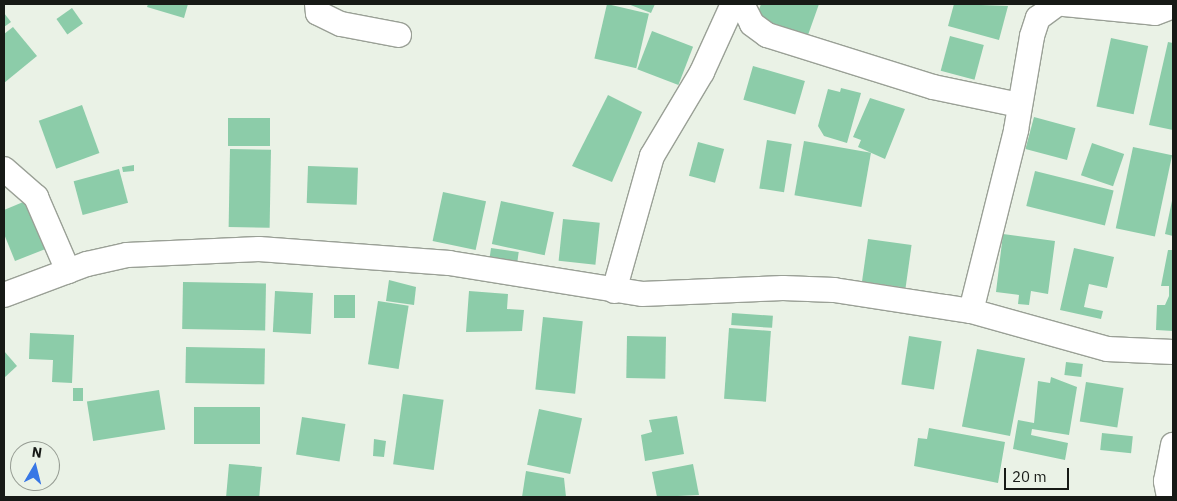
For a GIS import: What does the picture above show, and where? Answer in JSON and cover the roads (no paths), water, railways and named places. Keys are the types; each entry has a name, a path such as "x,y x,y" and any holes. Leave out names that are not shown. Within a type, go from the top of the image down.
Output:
{"street":[{"path":"317,4 318,13 342,24 398,35"},
{"path":"614,291 652,156 702,72 733,4"},
{"path":"742,4 752,24 767,36 933,87 1020,105"},
{"path":"971,311 1020,105 1038,18 1057,4"},
{"path":"1064,4 1155,13 1173,6"},
{"path":"4,169 36,198 68,271"},
{"path":"4,295 68,271 127,255 259,249 449,263 614,291 817,289 971,311 1107,350 1173,352"},
{"path":"1169,497 1166,481 1173,446"}]}
